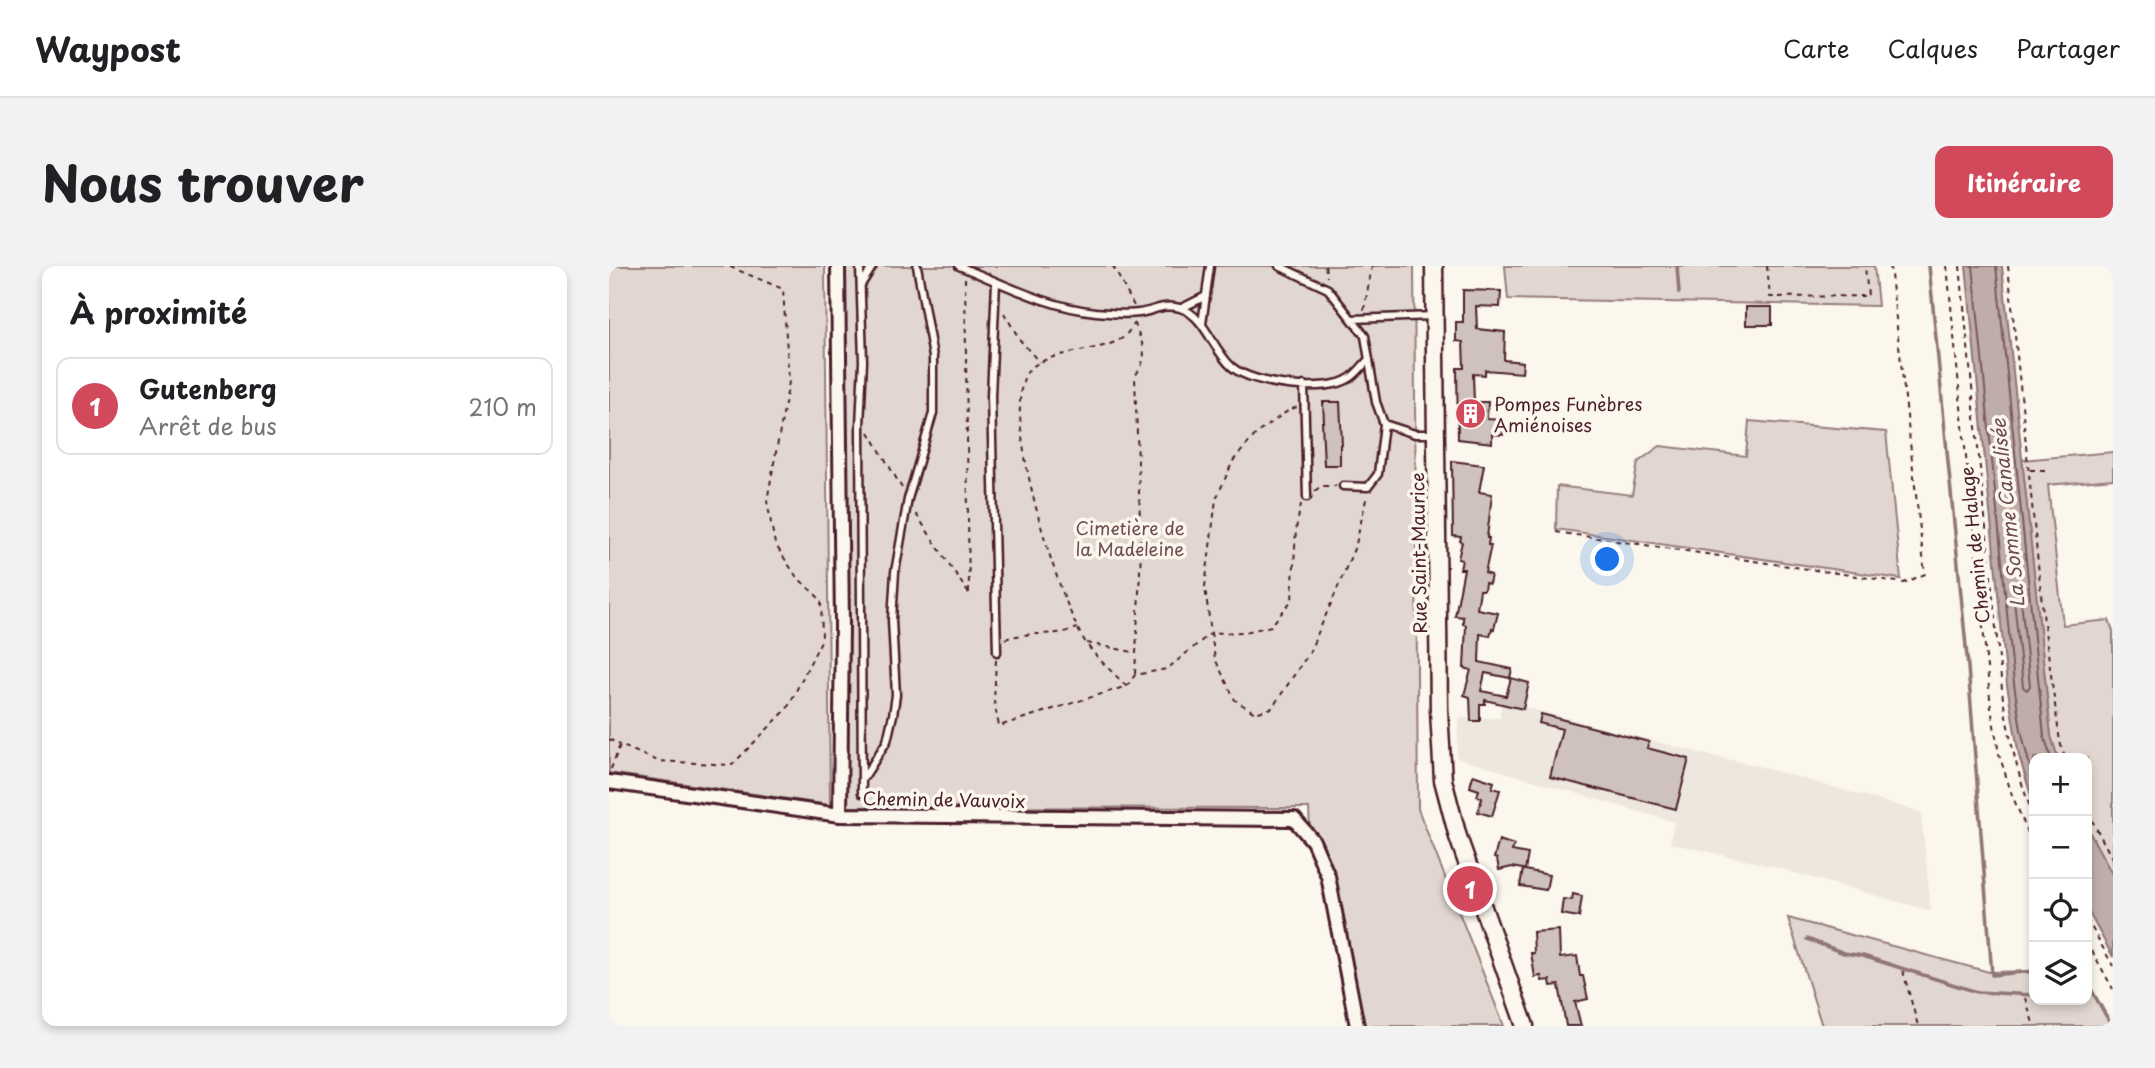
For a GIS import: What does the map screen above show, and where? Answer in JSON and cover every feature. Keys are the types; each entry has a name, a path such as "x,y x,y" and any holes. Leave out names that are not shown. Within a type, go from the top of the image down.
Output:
{"street":[{"name":"Chemin de Vauvoix","path":"838,266 842,625 840,815 1294,820 1313,841 1328,876 1357,1026"},
{"name":"Rue Saint-Maurice","path":"1434,266 1443,780 1458,837 1525,1026"},
{"path":"609,782 840,815"}],"lane":[{"path":"860,266 863,361 860,426 862,793"},
{"path":"861,285 873,266"},
{"path":"864,777 887,741 893,715 896,695 892,620 895,572 908,499 933,413 933,356 917,266"},
{"path":"1202,324 1210,266"},
{"path":"1279,266 1328,289 1365,336 1376,402 1384,424 1378,474 1368,487 1343,486"},
{"path":"962,267 1059,306 1099,312 1139,313 1161,306 1182,308 1206,296"},
{"path":"996,282 991,396 997,652"},
{"path":"1182,308 1202,324 1216,351 1234,369 1251,376 1285,384 1327,387 1350,379 1369,359"},
{"path":"1352,319 1434,316"},
{"path":"1304,385 1307,497"},
{"path":"1384,424 1415,434 1436,434"}],"path":[{"path":"609,739 658,761 732,765 787,709 822,639 821,600 796,576 775,544 767,501 789,382 783,289 727,266"},
{"path":"1113,266 1139,313"},
{"path":"1325,266 1328,289"},
{"path":"1364,319 1372,266"},
{"path":"1767,266 1770,298 1868,296 1865,266"},
{"path":"1556,532 1904,583 1925,574 1890,266"},
{"path":"1947,266 1991,708 1999,754 2029,835"},
{"name":"Chemin de Halage","path":"1960,266 2003,699 2021,780 2034,816"},
{"path":"2008,266 2044,624 2063,753"},
{"path":"962,267 969,595"},
{"path":"995,298 1020,340 1040,363"},
{"path":"1077,628 1063,634 1034,632 1006,638 997,652 994,702 999,726 1127,686 1135,675 1141,551 1135,376 1145,362 1145,350 1135,323 1123,339 1040,363 1029,369 1022,382 1023,447 1035,510 1065,598 1086,643 1127,686"},
{"path":"1304,404 1289,410 1257,433 1233,461 1216,499 1205,587 1215,659 1235,699 1255,713 1272,708 1309,653 1356,544 1368,487"},
{"path":"2029,470 2047,470"},
{"path":"1135,675 1167,670 1211,633 1245,632 1271,626 1292,600 1296,530 1301,502 1321,486 1343,486"},
{"path":"1086,643 1135,652"},
{"path":"609,773 620,745"},
{"path":"2090,816 2113,860"},
{"path":"2092,928 2113,966"},
{"path":"2092,951 2113,989"},
{"path":"1903,971 1918,1026"},
{"path":"2025,998 2034,1026"}],"shaded area":[{"path":"1501,701 1758,766 1921,812 1931,911 1771,866 1670,843 1674,822 1457,758 1458,718 1500,718"}],"green space":[{"path":"609,266 825,266 830,805 609,773"},
{"name":"Cimetière de la Madeleine","path":"843,266 1414,266 1418,809 1504,1026 1362,1026 1310,830 1309,808 846,807"},
{"path":"1505,266 1874,266 1878,306 1508,299"},
{"path":"1749,421 1886,432 1901,579 1556,529 1557,486 1632,495 1638,462 1660,446 1746,456"},
{"path":"2113,452 2113,479 2048,485 2063,625 2109,620 2113,631 2113,876 2092,837 2092,753 2056,753 2051,736 2022,460"},
{"path":"1788,918 1989,972 2029,971 2029,1005 2092,1005 2092,991 2112,1026 1822,1026"}],"water":[{"name":"La Somme Canalisée","path":"1966,266 2002,266 2051,736 2056,753 2029,753 2029,789 2019,756 2007,685"},
{"path":"2092,837 2113,876 2113,957 2092,918"}],"building":[{"path":"1463,290 1501,291 1500,307 1476,306 1477,329 1505,332 1504,360 1523,362 1522,373 1485,370 1485,375 1473,374 1474,402 1488,402 1487,419 1504,420 1503,435 1492,434 1492,443 1458,439 1457,368 1464,368 1463,342 1456,341 1456,322 1463,322"},
{"path":"1746,307 1772,307 1772,325 1746,325"},
{"path":"1323,402 1340,402 1340,465 1324,465"},
{"path":"1452,461 1484,465 1479,492 1492,494 1487,538 1488,545 1491,545 1485,573 1491,575 1489,584 1485,583 1484,590 1480,590 1477,609 1498,613 1490,636 1480,634 1479,662 1512,669 1510,678 1485,673 1481,691 1506,696 1511,678 1529,683 1523,709 1485,700 1485,704 1480,704 1480,721 1471,721 1470,697 1464,695 1471,670 1464,668 1466,625 1463,624 1463,617 1455,616 1464,569 1460,569 1462,560 1458,559 1461,537 1453,536"},
{"path":"1541,714 1649,742 1647,748 1689,759 1676,809 1550,777 1562,729 1539,723"},
{"path":"1473,775 1494,782 1492,788 1500,790 1492,816 1478,812 1482,798 1477,796 1479,790 1470,787"},
{"path":"1499,840 1514,845 1512,851 1528,854 1525,870 1549,875 1546,890 1520,886 1523,869 1512,867 1499,870 1497,859 1494,858"},
{"path":"1573,894 1582,896 1579,917 1561,914 1563,899 1572,900"},
{"path":"1559,930 1560,958 1577,956 1580,976 1583,976 1588,999 1575,1002 1581,1026 1566,1026 1559,985 1551,986 1550,980 1542,981 1541,976 1535,977 1531,953 1534,953 1533,932"}],"waterway":[{"path":"1677,266 1679,293"},
{"path":"1929,266 1968,667 1992,975 2029,971"},
{"path":"1807,939 1844,953 1863,956 1977,992 2029,995"},
{"path":"2092,991 2112,1026"}],"place":[{"name":"Pompes Funèbres Amiénoises","path":"1471,413"},
{"name":"Gutenberg","path":"1470,889"}]}
